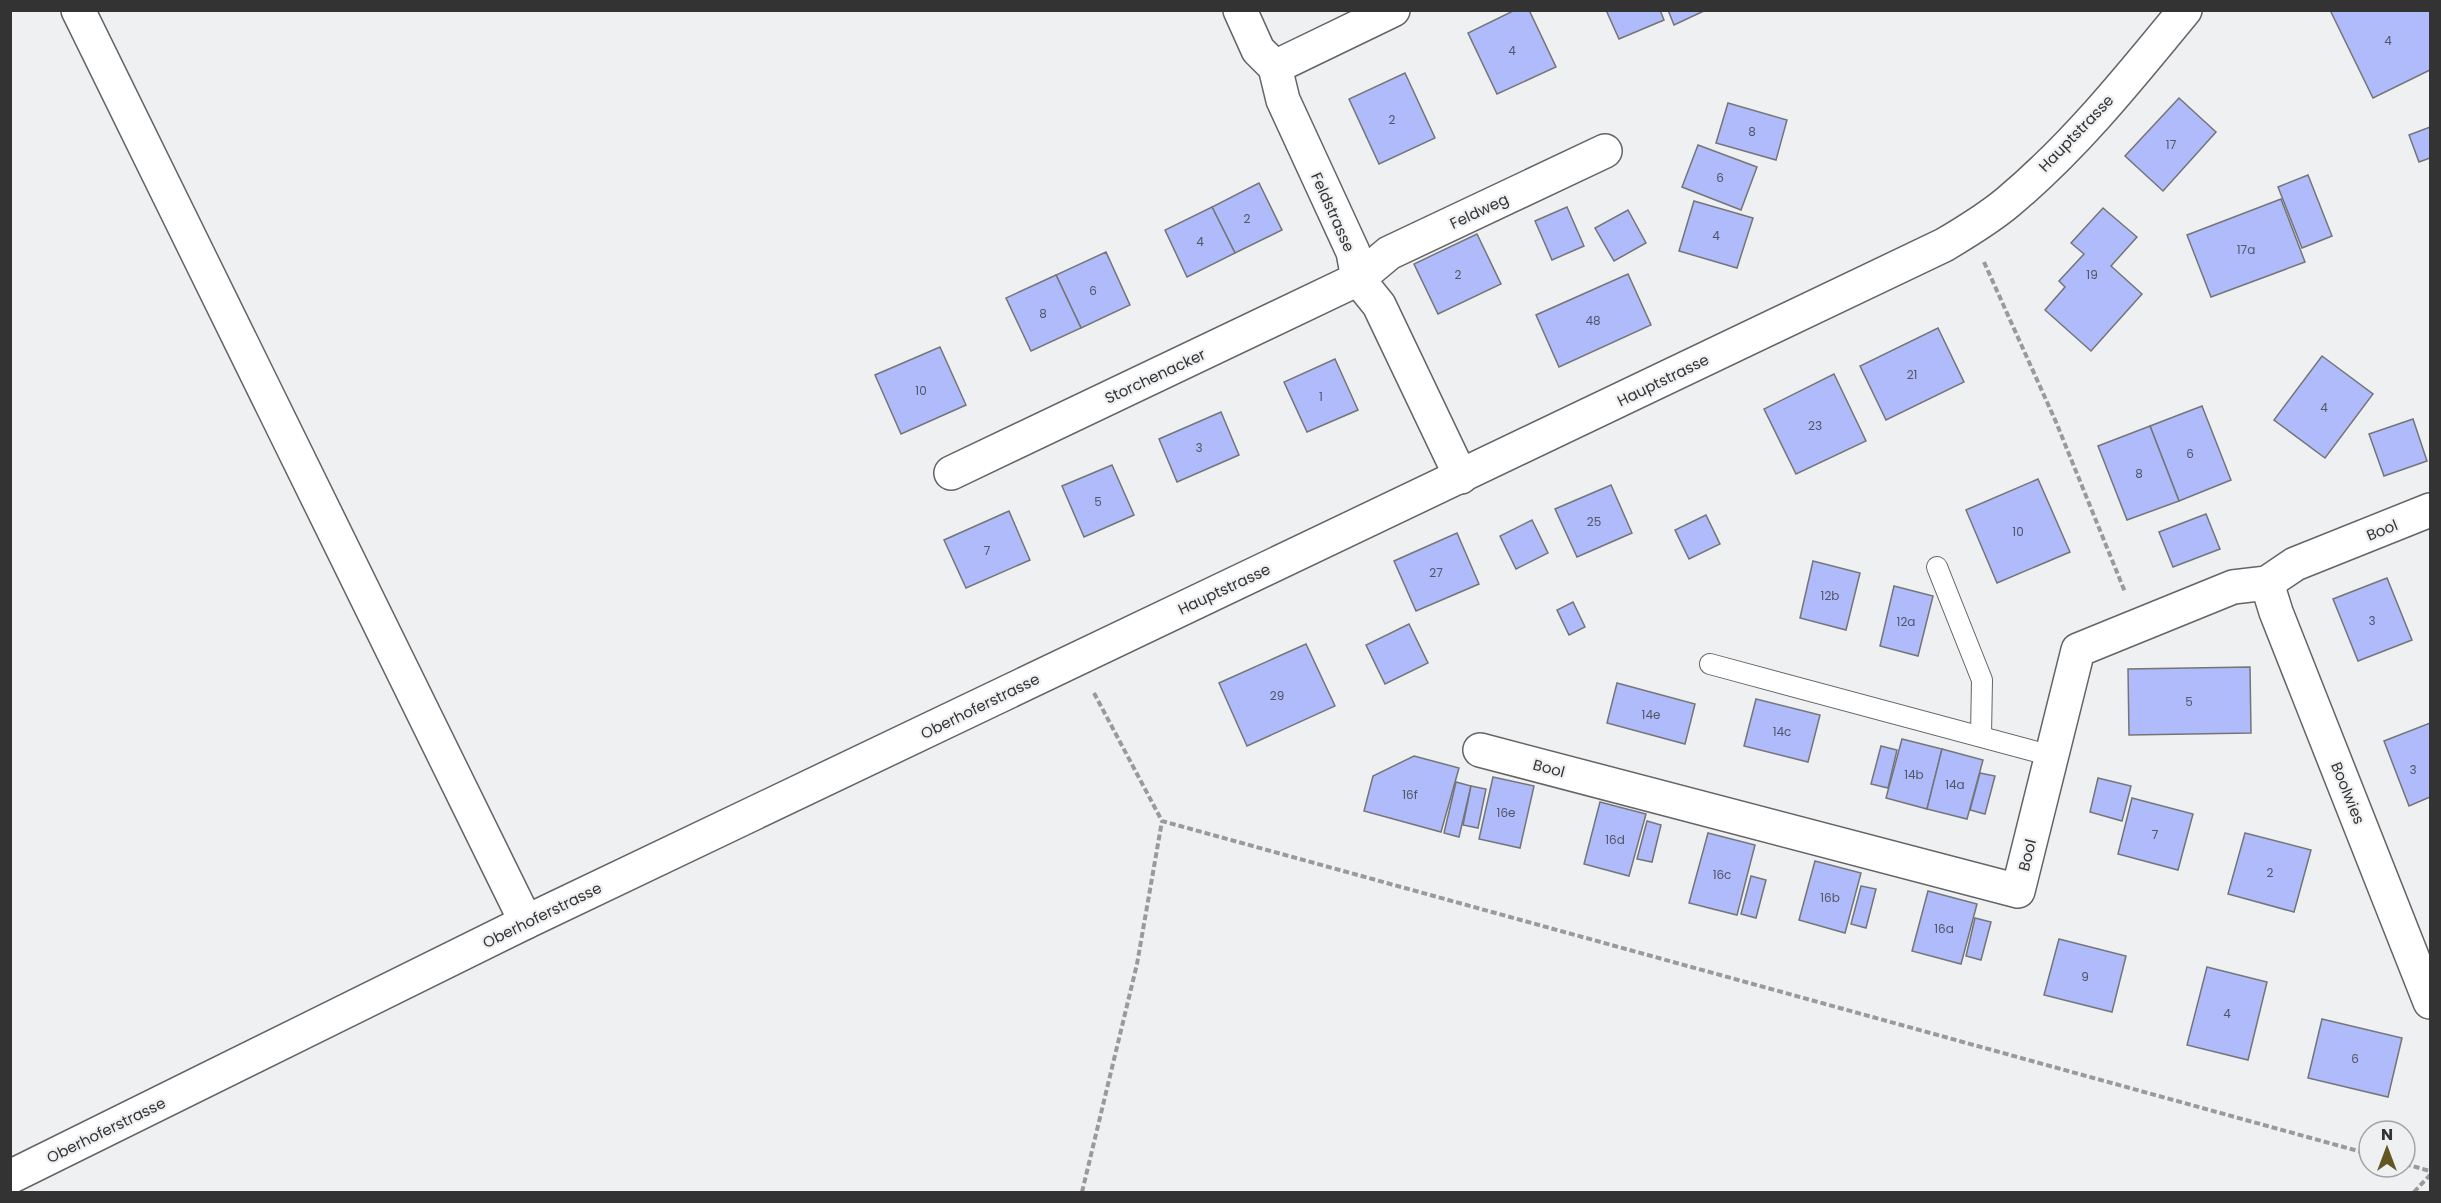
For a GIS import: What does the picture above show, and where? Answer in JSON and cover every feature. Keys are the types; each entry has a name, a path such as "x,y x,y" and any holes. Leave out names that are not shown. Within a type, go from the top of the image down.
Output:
{"street":[{"path":"78,10 526,922"},
{"name":"Feldstrasse","path":"1240,10 1258,50 1275,67 1283,100 1353,252 1358,279 1379,305 1461,477"},
{"path":"1275,67 1394,10"},
{"name":"Hauptstrasse","path":"1076,660 1944,246 2008,202 2071,142 2137,69 2185,10"},
{"name":"Feldweg","path":"1358,279 1389,253 1605,151"},
{"name":"Storchenacker","path":"951,473 1358,279"},
{"name":"Bool","path":"1480,750 2018,891 2078,650 2233,587 2267,583 2295,564 2430,510"},
{"name":"Boolwies","path":"2267,583 2276,612 2430,1002"},
{"name":"Oberhoferstrasse","path":"10,1177 526,922 1076,660"}],"lane":[{"path":"1937,567 1982,680 1981,735"},
{"path":"1710,664 1981,735 2052,756"}],"path":[{"path":"1980,252 2056,422 2138,626"},
{"path":"1076,660 1162,820 1137,964 1083,1192"},
{"path":"1162,820 2357,1151"},
{"path":"2414,1192 2430,1173"}],"building":[{"path":"1515,10 1529,10 1556,67 1497,94 1468,33"},
{"path":"1606,10 1660,10 1664,20 1619,39"},
{"path":"1668,10 1706,10 1674,25"},
{"path":"2330,10 2430,10 2430,70 2373,98"},
{"path":"1405,73 1435,138 1379,164 1349,99"},
{"path":"2179,98 2216,132 2163,191 2125,156"},
{"path":"1728,103 1787,120 1776,160 1716,143"},
{"path":"2430,127 2430,158 2419,162 2409,135"},
{"path":"1698,145 1757,167 1741,210 1682,187"},
{"path":"2308,175 2332,236 2302,248 2278,187"},
{"path":"1259,183 1282,230 1235,253 1212,207"},
{"path":"2281,199 2305,262 2211,297 2187,235"},
{"path":"1694,201 1753,218 1737,268 1679,251"},
{"path":"1212,207 1235,253 1187,277 1165,230"},
{"path":"1567,207 1584,246 1552,260 1535,221"},
{"path":"2103,208 2137,237 2111,266 2142,294 2091,351 2045,310 2065,287 2059,281 2084,254 2071,243"},
{"path":"1628,210 1646,243 1614,261 1595,228"},
{"path":"1477,234 1501,284 1438,314 1414,264"},
{"path":"1106,252 1130,305 1081,328 1056,275"},
{"path":"1628,274 1651,325 1559,367 1536,315"},
{"path":"1056,275 1081,328 1031,351 1006,298"},
{"path":"1938,328 1964,382 1886,420 1860,366"},
{"path":"940,347 966,405 901,434 875,375"},
{"path":"2322,356 2373,394 2325,458 2274,420"},
{"path":"1335,359 1358,410 1307,432 1284,382"},
{"path":"1834,374 1866,441 1796,474 1764,409"},
{"path":"2202,406 2231,480 2179,501 2150,426"},
{"path":"1221,412 1239,455 1177,482 1159,439"},
{"path":"2413,419 2427,461 2384,476 2369,434"},
{"path":"2150,426 2179,501 2127,520 2098,446"},
{"path":"1112,465 1134,515 1084,537 1062,486"},
{"path":"2038,479 2070,552 1997,583 1966,510"},
{"path":"1611,485 1632,533 1577,557 1555,509"},
{"path":"1009,511 1030,560 966,588 944,540"},
{"path":"2206,514 2220,549 2173,567 2159,532"},
{"path":"1706,515 1720,544 1689,559 1675,530"},
{"path":"1532,520 1548,553 1516,569 1500,536"},
{"path":"1457,533 1479,584 1416,611 1394,561"},
{"path":"1813,561 1860,573 1846,630 1800,618"},
{"path":"2387,578 2412,640 2358,661 2333,599"},
{"path":"1894,586 1933,596 1918,656 1880,646"},
{"path":"1573,602 1585,627 1569,635 1557,610"},
{"path":"1409,624 1428,663 1385,684 1366,645"},
{"path":"1306,644 1335,706 1247,746 1219,683"},
{"path":"2250,667 2251,733 2129,735 2128,669"},
{"path":"1617,683 1695,704 1685,744 1607,723"},
{"path":"1756,699 1820,715 1808,762 1744,746"},
{"path":"2430,723 2430,797 2409,806 2384,741"},
{"path":"1902,739 1942,749 1927,809 1886,798"},
{"path":"1881,746 1897,750 1888,788 1871,784"},
{"path":"1942,749 1983,760 1967,819 1927,809"},
{"path":"1414,756 1459,768 1441,832 1364,811 1373,776"},
{"path":"1980,773 1995,776 1985,814 1970,810"},
{"path":"1493,777 1534,786 1520,848 1479,839"},
{"path":"2098,778 2131,786 2122,821 2090,812"},
{"path":"1456,782 1471,786 1459,837 1444,833"},
{"path":"1471,786 1486,789 1478,828 1463,825"},
{"path":"2132,798 2193,814 2178,870 2118,854"},
{"path":"1600,802 1646,814 1629,876 1584,864"},
{"path":"1647,821 1661,825 1652,862 1637,859"},
{"path":"1708,833 1755,845 1737,915 1689,903"},
{"path":"2245,833 2311,850 2294,912 2228,894"},
{"path":"1815,861 1861,873 1845,933 1799,920"},
{"path":"1751,876 1766,880 1756,918 1741,914"},
{"path":"1861,886 1876,889 1866,928 1851,924"},
{"path":"1928,891 1977,904 1961,964 1912,951"},
{"path":"1975,918 1991,922 1981,960 1966,956"},
{"path":"2059,939 2126,956 2112,1012 2044,995"},
{"path":"2207,967 2267,982 2248,1060 2187,1045"},
{"path":"2322,1019 2402,1038 2388,1097 2308,1078"}]}
